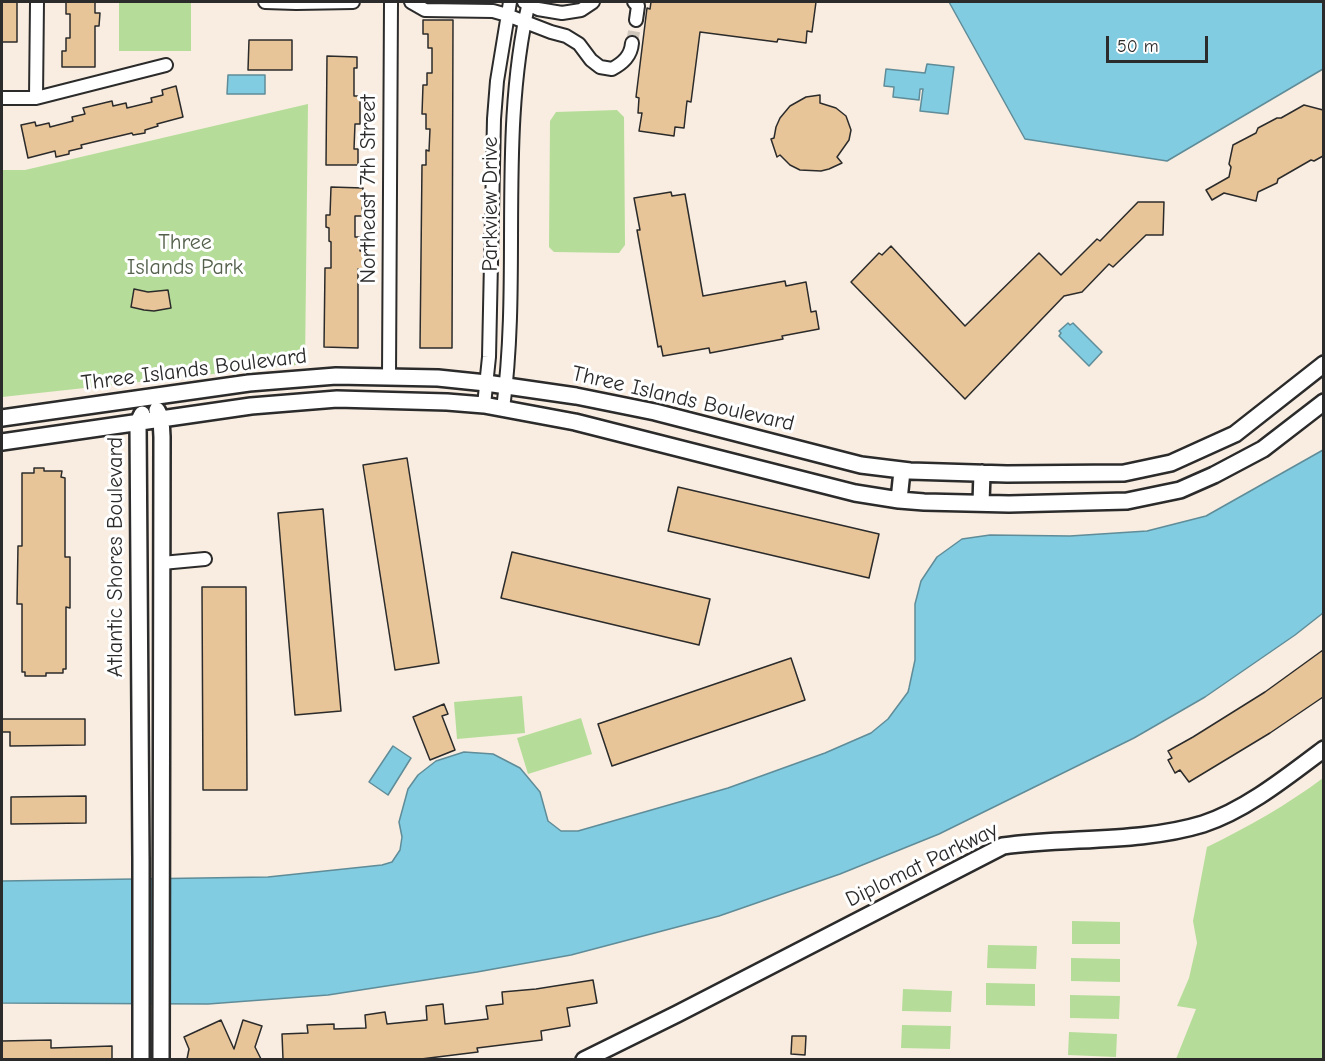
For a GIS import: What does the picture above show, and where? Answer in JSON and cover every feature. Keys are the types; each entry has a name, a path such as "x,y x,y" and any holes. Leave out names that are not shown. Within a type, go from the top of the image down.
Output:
{"street":[{"path":"36,2 36,98"},
{"path":"265,2 353,2"},
{"name":"Northeast 7th Street","path":"389,376 391,2"},
{"path":"411,2 425,10 493,11 525,21 536,27 566,36 579,44 591,60 600,67 612,69 624,62 632,49 632,43"},
{"name":"Parkview Drive","path":"483,405 489,346 492,162 497,81 510,2"},
{"path":"527,2 548,12 569,13 581,10 593,2"},
{"name":"Parkview Drive","path":"503,409 511,320 512,133 527,2"},
{"path":"634,2 638,6 636,20"},
{"path":"2,98 36,98 166,65"},
{"path":"497,81 516,83"},
{"name":"Three Islands Boulevard","path":"2,418 249,383 336,376 438,378 576,396 649,411 861,465 902,471 1124,472 1171,463 1235,434 1323,364"},
{"name":"Atlantic Shores Boulevard","path":"150,398 161,418 161,1059"},
{"name":"Atlantic Shores Boulevard","path":"141,1059 138,422 150,398"},
{"name":"Three Islands Boulevard","path":"2,442 251,406 337,399 418,400 483,405 575,422 855,493 899,500 981,503 1127,501 1180,490 1214,475 1263,449 1323,402"},
{"path":"899,500 902,471"},
{"path":"981,503 982,473"},
{"path":"162,563 206,559"},
{"name":"Diplomat Parkway","path":"584,1059 686,1010 1003,846 1030,842 1132,836 1166,832 1205,823 1243,806 1323,749"}],"green space":[{"path":"119,2 191,2 191,51 119,51"},
{"name":"Three Islands Park","path":"308,104 305,364 2,397 2,170 25,170"},
{"path":"617,110 624,117 625,245 619,253 554,252 549,247 550,121 556,112"},
{"path":"522,696 525,733 457,739 454,702"},
{"path":"581,718 592,754 528,774 517,738"},
{"path":"1323,778 1323,1059 1176,1059 1196,1009 1177,1006 1189,978 1197,943 1193,921 1207,847 1267,815"},
{"path":"1072,921 1120,922 1120,944 1072,944"},
{"path":"988,945 1037,946 1036,969 987,968"},
{"path":"1071,958 1120,959 1120,982 1071,981"},
{"path":"986,983 1035,984 1035,1006 986,1005"},
{"path":"903,989 952,991 951,1012 902,1011"},
{"path":"1070,995 1120,996 1119,1019 1070,1018"},
{"path":"902,1025 951,1026 950,1049 901,1048"},
{"path":"1069,1032 1117,1034 1116,1057 1068,1055"}],"water":[{"path":"949,2 1323,2 1323,69 1167,161 1025,139"},
{"path":"927,64 954,67 948,114 920,111 923,89 920,89 919,100 893,97 894,87 884,86 886,69 925,73"},
{"path":"228,75 265,75 265,94 227,94"},
{"path":"1068,323 1070,325 1073,323 1102,352 1089,366 1059,336 1061,333 1059,331"},
{"path":"1323,450 1323,613 1205,697 1134,738 939,834 840,874 719,916 571,955 477,972 328,995 208,1004 2,1003 2,881 268,877 382,865 392,862 400,850 402,837 399,822 408,789 418,775 436,761 464,752 493,754 520,768 540,792 548,821 561,831 578,831 728,788 825,753 871,733 888,719 909,688 915,660 915,604 921,581 937,557 962,539 990,535 1070,536 1147,531 1206,516"},
{"path":"393,746 411,758 388,795 369,782"}],"building":[{"path":"2,2 17,2 17,42 2,42"},
{"path":"66,2 95,2 95,13 100,13 99,26 95,26 95,67 62,67 62,51 66,51 66,38 70,38 70,14 66,14"},
{"path":"651,2 816,2 812,32 807,31 806,43 778,39 777,42 700,32 691,102 687,101 684,128 675,127 674,136 639,131 642,113 638,113 639,98 636,97 647,8 650,9"},
{"path":"423,20 453,20 452,348 420,348 422,165 426,165 430,129 426,129 426,114 422,114 423,85 427,85 427,73 432,73 432,48 428,48 428,34 423,34"},
{"path":"249,40 292,40 292,70 248,70"},
{"path":"327,56 357,57 357,68 354,68 354,96 360,96 360,124 355,124 354,149 358,149 358,165 326,165"},
{"path":"176,86 183,117 157,124 158,126 145,130 145,133 133,135 132,133 81,145 82,148 69,151 69,154 56,157 55,151 28,158 21,125 35,122 36,126 49,123 50,127 73,121 72,117 85,114 83,108 112,101 113,106 126,103 127,108 152,102 151,98 163,95 162,90"},
{"path":"820,95 820,103 836,108 846,116 851,130 849,140 837,157 842,163 821,171 800,170 790,165 780,155 777,157 771,139 774,138 780,118 790,106 806,97"},
{"path":"1304,105 1323,110 1323,156 1314,161 1311,160 1278,179 1277,183 1258,192 1256,201 1224,193 1212,200 1206,190 1229,177 1233,145 1256,133 1258,128"},
{"path":"331,187 363,188 362,216 355,216 355,237 360,237 360,251 366,251 366,269 358,269 358,348 324,347 325,268 331,268 331,242 329,241 329,228 326,227 326,215 330,215"},
{"path":"671,192 672,196 685,194 703,296 785,281 786,286 806,282 811,312 816,311 819,329 782,336 783,339 710,353 709,348 663,356 661,346 658,347 637,230 640,230 634,198"},
{"path":"1138,202 1164,202 1163,235 1146,235 1113,267 1109,264 1082,292 1064,296 965,399 851,282 879,253 882,255 891,246 965,326 1039,253 1061,275 1097,239 1100,241"},
{"path":"134,289 148,292 168,290 171,308 154,311 131,307"},
{"path":"407,458 439,663 395,670 363,465"},
{"path":"34,468 44,468 44,471 62,471 61,477 65,478 65,557 70,557 70,608 66,607 66,669 63,669 63,673 46,673 46,676 25,676 25,672 22,672 22,604 17,604 18,546 22,546 22,473 34,473"},
{"path":"678,487 879,534 869,578 668,531"},
{"path":"323,509 341,711 295,715 278,513"},
{"path":"512,552 710,599 699,645 501,598"},
{"path":"202,587 246,587 247,790 203,790"},
{"path":"1323,650 1323,697 1270,733 1189,782 1180,770 1175,773 1168,760 1172,758 1168,751 1265,692"},
{"path":"791,658 805,700 612,766 598,724"},
{"path":"444,704 448,714 442,716 455,750 430,760 413,717"},
{"path":"2,719 85,719 85,745 10,746 10,732 2,732"},
{"path":"86,796 86,823 11,824 11,797"},
{"path":"593,980 597,1003 567,1008 570,1026 541,1031 542,1040 477,1048 478,1052 421,1059 283,1059 282,1034 308,1033 307,1025 334,1024 334,1029 366,1028 365,1015 385,1012 387,1024 427,1020 426,1006 443,1004 445,1024 488,1019 486,1006 503,1004 502,992"},
{"path":"221,1020 234,1049 243,1020 262,1026 255,1047 261,1059 187,1059 189,1049 184,1037"},
{"path":"792,1036 806,1036 805,1055 791,1054"},
{"path":"51,1040 51,1048 112,1046 112,1059 2,1059 2,1041"}],"tunnel":[{"path":"632,43 636,20"}]}
